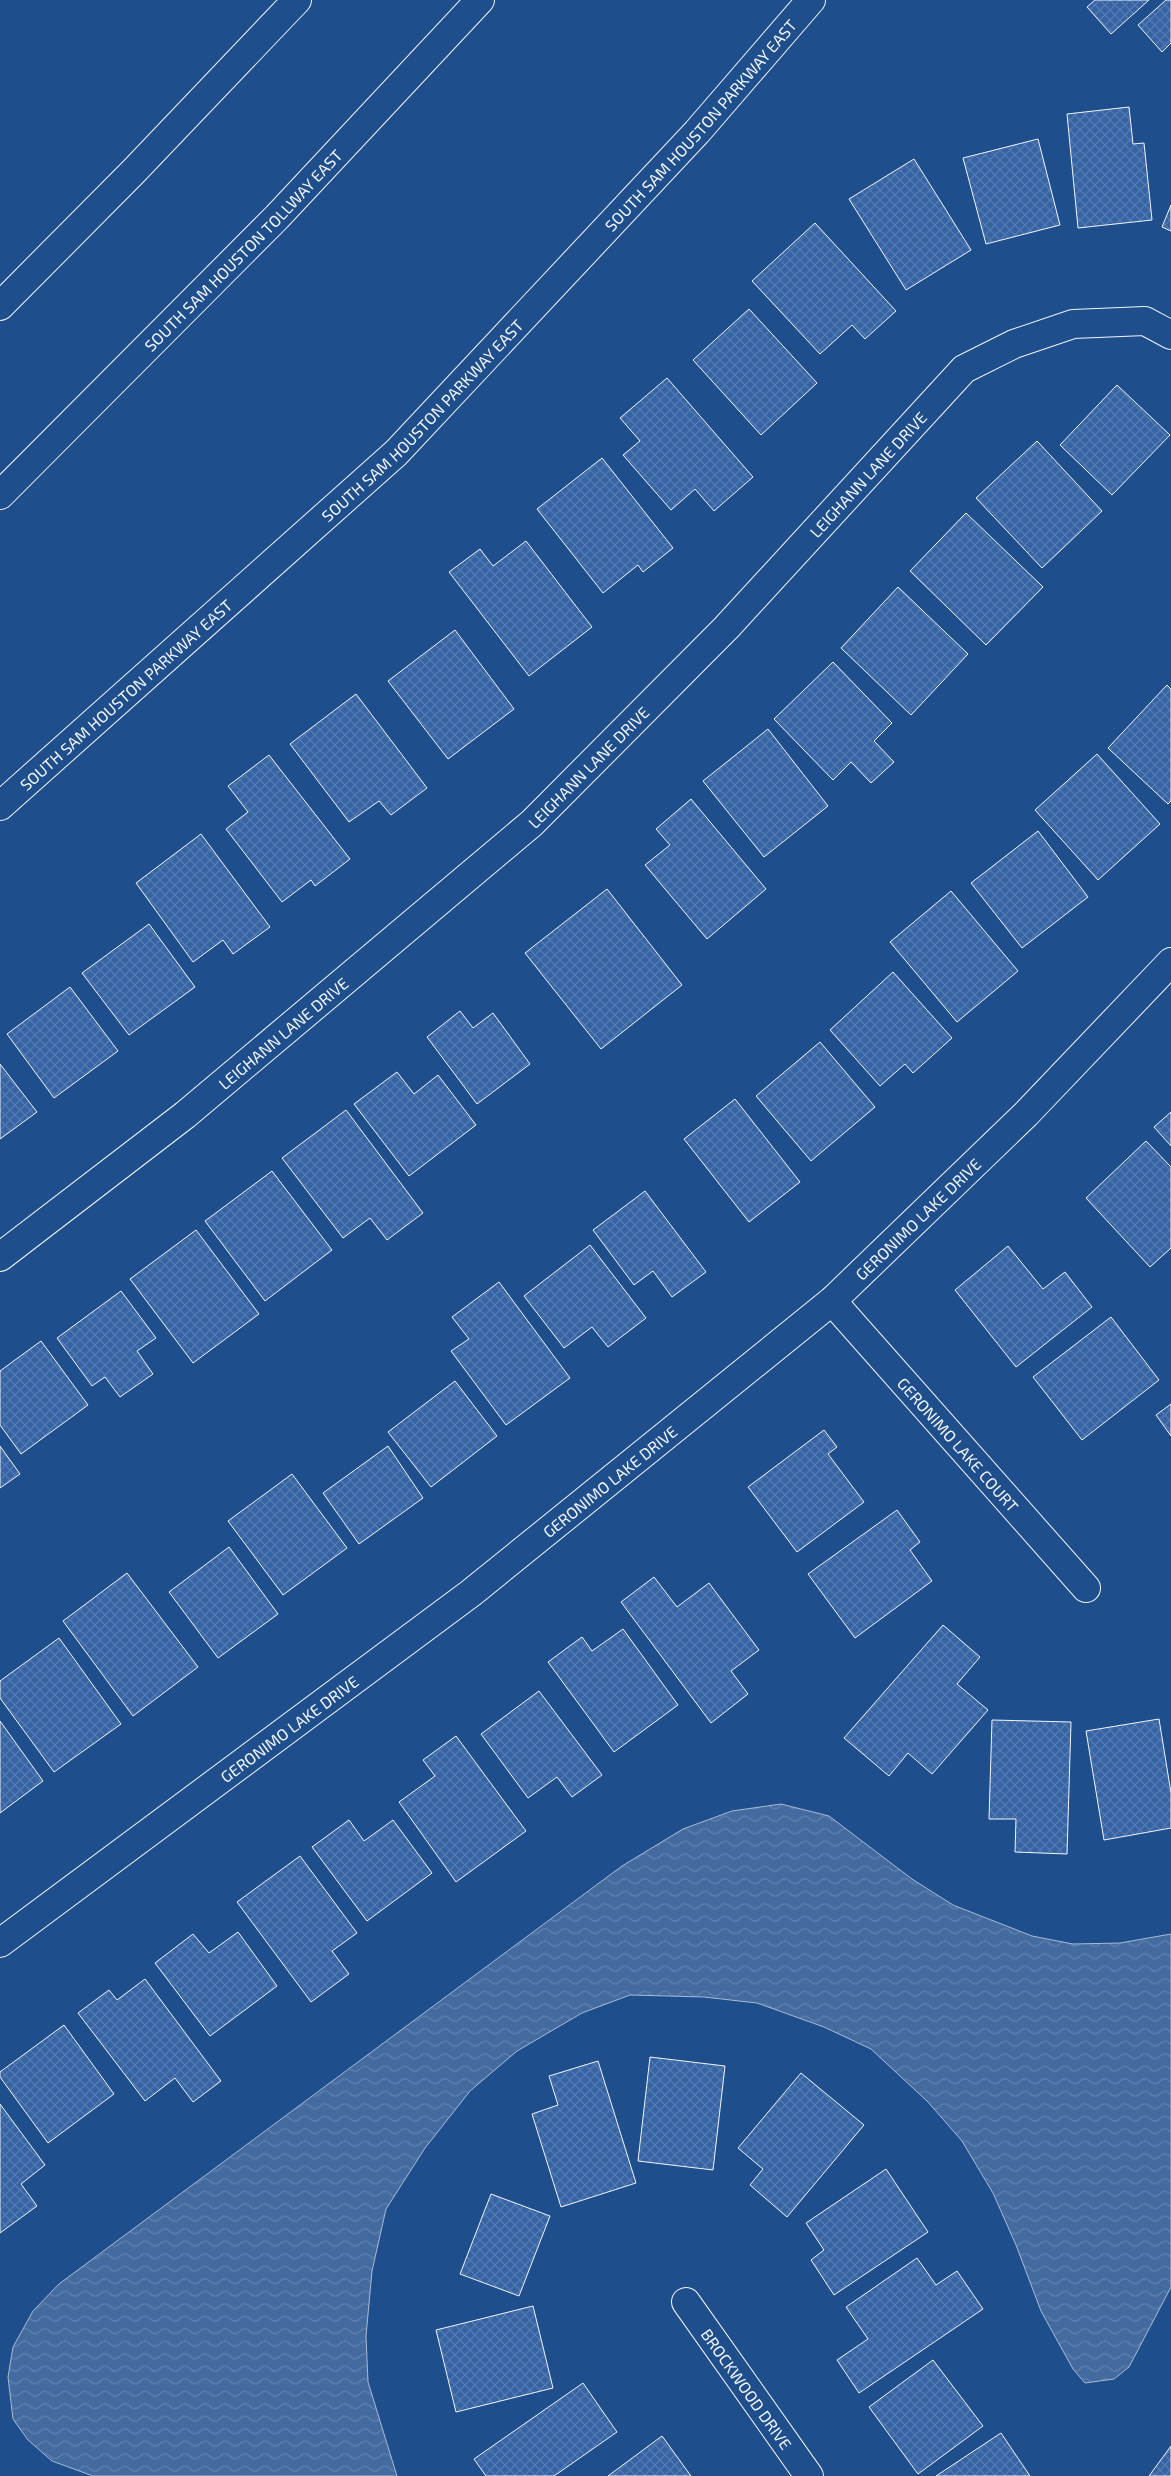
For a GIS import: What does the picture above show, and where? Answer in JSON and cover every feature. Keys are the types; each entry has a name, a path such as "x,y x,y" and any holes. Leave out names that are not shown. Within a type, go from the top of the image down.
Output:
{"main road":[{"path":"0,306 134,171 297,0"},
{"name":"SOUTH SAM HOUSTON TOLLWAY EAST","path":"0,495 277,217 480,0"},
{"name":"SOUTH SAM HOUSTON PARKWAY EAST","path":"0,806 396,453 697,132 811,0"},
{"name":"LEIGHANN LANE DRIVE","path":"0,1257 185,1114 532,823 726,628 964,369 1014,344 1074,324 1145,321 1171,335"},
{"name":"GERONIMO LAKE DRIVE","path":"0,1943 471,1593 832,1301 1026,1114 1171,962"},
{"name":"GERONIMO LAKE COURT","path":"832,1301 1086,1588"},
{"name":"BROCKWOOD DRIVE","path":"686,2302 809,2476"}],"water":[{"path":"781,1804 829,1816 912,1879 953,1905 1032,1936 1073,1944 1120,1943 1171,1934 1171,2287 1129,2367 1114,2379 1085,2383 1073,2369 1041,2311 1016,2245 993,2193 962,2141 928,2102 871,2049 824,2027 757,2003 704,1997 630,1995 582,2013 517,2051 470,2091 425,2148 386,2209 372,2271 366,2336 368,2382 397,2476 93,2476 52,2461 28,2440 13,2419 8,2377 13,2347 33,2311 59,2284 622,1866 683,1829 732,1811"}],"building":[{"path":"1095,0 1149,0 1111,34 1087,7"},
{"path":"1166,0 1171,0 1171,43 1162,52 1138,25"},
{"path":"1129,107 1133,144 1144,143 1152,220 1078,228 1067,114"},
{"path":"1038,139 1060,225 986,244 963,158"},
{"path":"914,159 971,250 906,290 849,199"},
{"path":"1171,205 1171,231 1162,227"},
{"path":"815,223 896,311 865,339 852,325 820,354 752,281"},
{"path":"749,309 817,383 761,435 693,360"},
{"path":"667,378 753,477 714,511 695,489 671,510 623,455 640,441 620,418"},
{"path":"1117,385 1170,435 1112,495 1060,445"},
{"path":"1037,441 1102,511 1042,568 976,498"},
{"path":"602,458 673,548 643,572 638,565 603,593 537,509"},
{"path":"966,513 1043,587 986,645 910,571"},
{"path":"526,541 592,627 529,676 449,572 480,549 493,566"},
{"path":"898,587 968,654 911,715 841,648"},
{"path":"455,630 514,709 448,759 388,681"},
{"path":"833,662 892,723 874,741 894,762 871,783 851,762 833,780 774,719"},
{"path":"1167,685 1171,689 1171,801 1168,804 1108,748"},
{"path":"356,694 427,788 391,815 379,801 349,822 290,744"},
{"path":"768,729 828,806 764,857 703,781"},
{"path":"1097,754 1160,824 1098,880 1035,810"},
{"path":"269,755 350,859 315,886 311,880 282,902 226,829 248,812 228,786"},
{"path":"691,799 766,889 707,939 645,865 670,845 656,829"},
{"path":"1038,831 1088,897 1022,948 971,883"},
{"path":"201,834 270,927 233,954 223,940 193,962 136,883"},
{"path":"607,889 682,985 601,1049 525,953"},
{"path":"951,891 1018,971 957,1022 890,942"},
{"path":"149,924 195,987 129,1035 82,973"},
{"path":"893,972 952,1038 913,1073 905,1064 880,1086 830,1030"},
{"path":"70,987 118,1051 54,1098 7,1034"},
{"path":"460,1011 473,1028 493,1013 530,1064 477,1104 427,1037"},
{"path":"820,1042 875,1107 811,1161 756,1096"},
{"path":"0,1064 37,1112 0,1139"},
{"path":"397,1072 414,1094 438,1075 476,1125 409,1176 354,1104"},
{"path":"735,1099 800,1182 749,1222 684,1139"},
{"path":"346,1110 423,1213 387,1240 370,1218 343,1238 282,1158"},
{"path":"1171,1112 1171,1146 1154,1127"},
{"path":"1146,1141 1171,1167 1171,1248 1150,1267 1086,1198"},
{"path":"272,1171 332,1250 265,1301 205,1221"},
{"path":"645,1191 706,1272 672,1297 653,1271 634,1285 593,1230"},
{"path":"196,1230 259,1314 193,1363 130,1279"},
{"path":"590,1245 646,1318 608,1347 592,1327 564,1348 524,1296"},
{"path":"1008,1246 1043,1289 1065,1272 1092,1307 1016,1367 955,1290"},
{"path":"499,1282 570,1378 506,1425 451,1351 469,1339 452,1317"},
{"path":"121,1291 156,1338 137,1351 153,1374 120,1397 105,1377 92,1386 57,1338"},
{"path":"1111,1317 1159,1380 1082,1440 1033,1377"},
{"path":"41,1341 88,1405 21,1454 0,1425 0,1371"},
{"path":"455,1381 497,1436 431,1487 388,1432"},
{"path":"1171,1404 1171,1436 1156,1415"},
{"path":"824,1430 837,1447 828,1454 864,1502 797,1552 748,1487"},
{"path":"0,1446 20,1474 0,1488"},
{"path":"388,1446 423,1498 359,1544 323,1493"},
{"path":"292,1474 347,1548 283,1595 228,1521"},
{"path":"897,1510 920,1542 910,1550 932,1581 855,1638 808,1574"},
{"path":"229,1547 278,1614 218,1658 169,1592"},
{"path":"127,1573 198,1667 133,1716 63,1621"},
{"path":"654,1577 677,1607 709,1583 759,1650 731,1671 748,1694 711,1723 621,1602"},
{"path":"943,1625 980,1657 957,1684 988,1710 932,1774 908,1753 889,1776 844,1738"},
{"path":"623,1629 678,1705 614,1752 548,1662 582,1637 592,1651"},
{"path":"59,1638 121,1724 54,1772 0,1698 0,1681"},
{"path":"539,1691 602,1775 572,1797 557,1777 528,1798 481,1734"},
{"path":"1159,1719 1171,1793 1171,1828 1104,1840 1086,1731"},
{"path":"992,1720 1071,1722 1067,1854 1015,1852 1016,1819 989,1819"},
{"path":"0,1721 43,1781 0,1813"},
{"path":"456,1736 526,1831 456,1882 399,1802 435,1776 423,1760"},
{"path":"349,1820 364,1841 393,1820 432,1873 367,1921 312,1847"},
{"path":"300,1856 357,1933 332,1951 349,1974 311,2002 237,1902"},
{"path":"238,1932 277,1986 210,2036 155,1963 193,1934 209,1953"},
{"path":"145,1979 221,2081 193,2102 175,2078 145,2101 78,2013 109,1990 117,2000"},
{"path":"64,2025 114,2094 48,2143 0,2077 0,2072"},
{"path":"650,2057 725,2066 713,2170 638,2161"},
{"path":"598,2061 636,2183 561,2207 532,2114 558,2105 549,2076"},
{"path":"801,2073 864,2125 787,2217 750,2185 763,2169 738,2148"},
{"path":"0,2104 45,2165 21,2184 37,2206 0,2233"},
{"path":"886,2169 928,2232 834,2295 811,2260 824,2250 806,2223"},
{"path":"491,2194 550,2216 519,2296 460,2274"},
{"path":"917,2258 936,2285 957,2271 983,2309 859,2393 837,2360 868,2339 846,2307"},
{"path":"533,2306 553,2388 456,2412 436,2330"},
{"path":"933,2360 983,2426 918,2474 869,2407"},
{"path":"583,2383 617,2432 554,2476 486,2476 474,2459"},
{"path":"1001,2433 1030,2476 936,2476"},
{"path":"662,2436 691,2476 608,2476"},
{"path":"1171,2446 1171,2476 1149,2476"}]}
